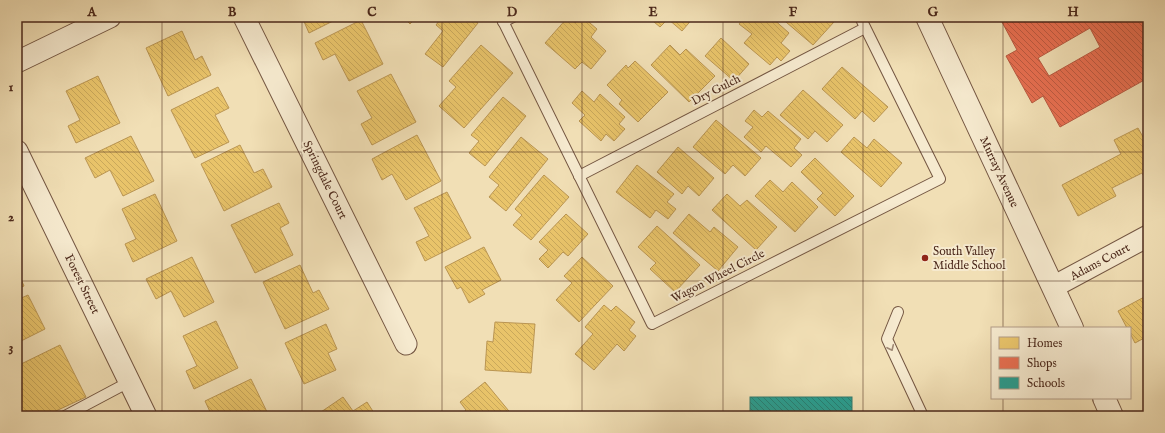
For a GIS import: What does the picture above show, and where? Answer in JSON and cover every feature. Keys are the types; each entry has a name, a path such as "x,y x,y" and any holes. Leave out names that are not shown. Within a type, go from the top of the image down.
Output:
{"street":[{"path":"17,62 110,17"},
{"name":"Springdale Court","path":"244,17 406,344"},
{"name":"Murray Avenue","path":"929,18 1072,327"},
{"name":"Forest Street","path":"17,151 146,416"},
{"name":"Adams Court","path":"1053,287 1148,236"},
{"path":"1104,399 1112,416"}],"lane":[{"path":"502,20 514,17"},
{"name":"Wagon Wheel Circle","path":"502,20 652,324 940,179 860,17"},
{"name":"Dry Gulch","path":"579,176 865,28"},
{"path":"898,312 887,338 923,416"},
{"path":"65,416 129,382"}],"building: Homes":[{"path":"302,17 341,17 309,33"},
{"path":"403,17 417,17 410,24"},
{"path":"442,17 470,17 478,23 443,67 425,54 443,31 436,25"},
{"path":"568,17 575,23 580,17 583,17 597,29 591,37 606,51 591,69 582,62 575,69 545,43"},
{"path":"648,17 694,17 682,31 668,19 660,27"},
{"path":"745,17 755,17 761,21 764,17 771,17 789,33 781,43 790,51 781,61 777,57 770,65 744,43 752,34 739,24"},
{"path":"780,17 829,17 834,22 813,45"},
{"path":"361,20 383,64 349,81 335,54 323,60 315,43"},
{"path":"182,31 195,60 202,56 211,75 168,96 146,48"},
{"path":"721,38 749,64 734,81 705,56"},
{"path":"481,45 513,73 464,128 439,106 456,87 449,81"},
{"path":"670,45 680,55 686,49 715,76 689,102 651,65"},
{"path":"635,61 668,92 638,122 619,104 622,100 607,85 626,65 628,68"},
{"path":"842,67 888,107 874,122 862,111 855,119 822,89"},
{"path":"391,74 416,122 372,145 361,124 372,118 357,91"},
{"path":"98,76 120,123 76,143 68,126 80,120 66,91"},
{"path":"218,87 229,108 215,115 229,142 195,158 171,110"},
{"path":"803,90 843,125 827,142 815,131 808,139 780,115"},
{"path":"582,91 594,102 600,94 625,117 619,124 625,129 614,141 606,134 601,141 579,121 585,115 572,103"},
{"path":"503,97 526,116 485,166 469,153 479,141 471,135"},
{"path":"754,110 762,117 768,111 801,139 794,148 802,155 791,167 766,146 761,152 744,137 753,127 745,121"},
{"path":"716,120 761,158 745,176 733,165 725,174 693,147"},
{"path":"1138,128 1143,137 1148,135 1148,181 1147,182 1142,173 1112,188 1116,196 1078,216 1062,185 1121,154 1114,140"},
{"path":"417,135 441,181 406,200 392,174 382,180 372,159"},
{"path":"131,136 154,181 123,196 110,170 95,178 85,158"},
{"path":"521,137 548,159 506,211 489,197 499,185 489,177"},
{"path":"854,137 867,148 874,139 902,163 881,187 841,152"},
{"path":"240,145 254,173 263,169 272,187 224,211 201,164"},
{"path":"678,147 714,178 699,196 688,186 682,194 657,172"},
{"path":"815,158 854,196 835,216 817,199 823,193 801,172"},
{"path":"637,165 674,194 667,202 676,209 668,219 656,210 650,218 616,192"},
{"path":"544,175 569,197 531,240 513,225 522,215 515,209"},
{"path":"770,180 783,192 792,182 818,207 795,232 755,196"},
{"path":"447,192 471,238 425,261 416,242 429,236 414,208"},
{"path":"155,194 177,241 133,262 125,244 136,239 122,209"},
{"path":"727,194 740,206 747,200 777,227 756,250 712,210"},
{"path":"279,203 289,223 280,228 293,255 255,273 231,225"},
{"path":"566,214 588,234 568,256 563,252 548,268 539,259 548,250 539,242"},
{"path":"689,214 710,232 714,227 738,247 718,271 673,233"},
{"path":"657,226 700,265 675,292 650,269 656,263 638,247"},
{"path":"484,247 501,280 482,290 485,294 469,303 461,287 457,289 445,267"},
{"path":"192,257 214,302 184,317 171,291 156,299 146,279"},
{"path":"582,257 613,286 579,322 556,300 572,283 564,276"},
{"path":"300,265 313,293 319,290 329,309 285,329 263,282"},
{"path":"17,270 24,286 17,289"},
{"path":"28,295 45,329 17,343 17,300"},
{"path":"1148,295 1148,336 1135,343 1131,335 1131,327 1126,327 1118,311"},
{"path":"604,305 611,311 616,306 635,322 629,330 636,336 624,351 617,344 594,370 575,354 593,334 585,327"},
{"path":"216,321 238,368 194,389 186,371 197,366 183,336"},
{"path":"495,322 535,324 531,373 485,370 487,341 493,342"},
{"path":"326,324 337,349 328,353 336,370 304,384 285,343"},
{"path":"60,345 86,397 45,416 17,416 17,366"},
{"path":"251,379 269,416 231,416 230,413 224,416 212,416 205,401"},
{"path":"485,382 513,416 459,416 466,410 460,402"},
{"path":"343,397 353,411 367,402 376,416 315,416"}],"building: Shops":[{"path":"1010,17 1140,17 1144,24 1148,21 1148,78 1060,127 1043,96 1032,103 1006,56 1017,50 1002,22","holes":["1090,28 1100,47 1049,76 1038,58"]}],"building: Schools":[{"path":"750,397 852,397 852,416 750,416"}],"place":[{"name":"South Valley Middle School","path":"925,258"}]}
